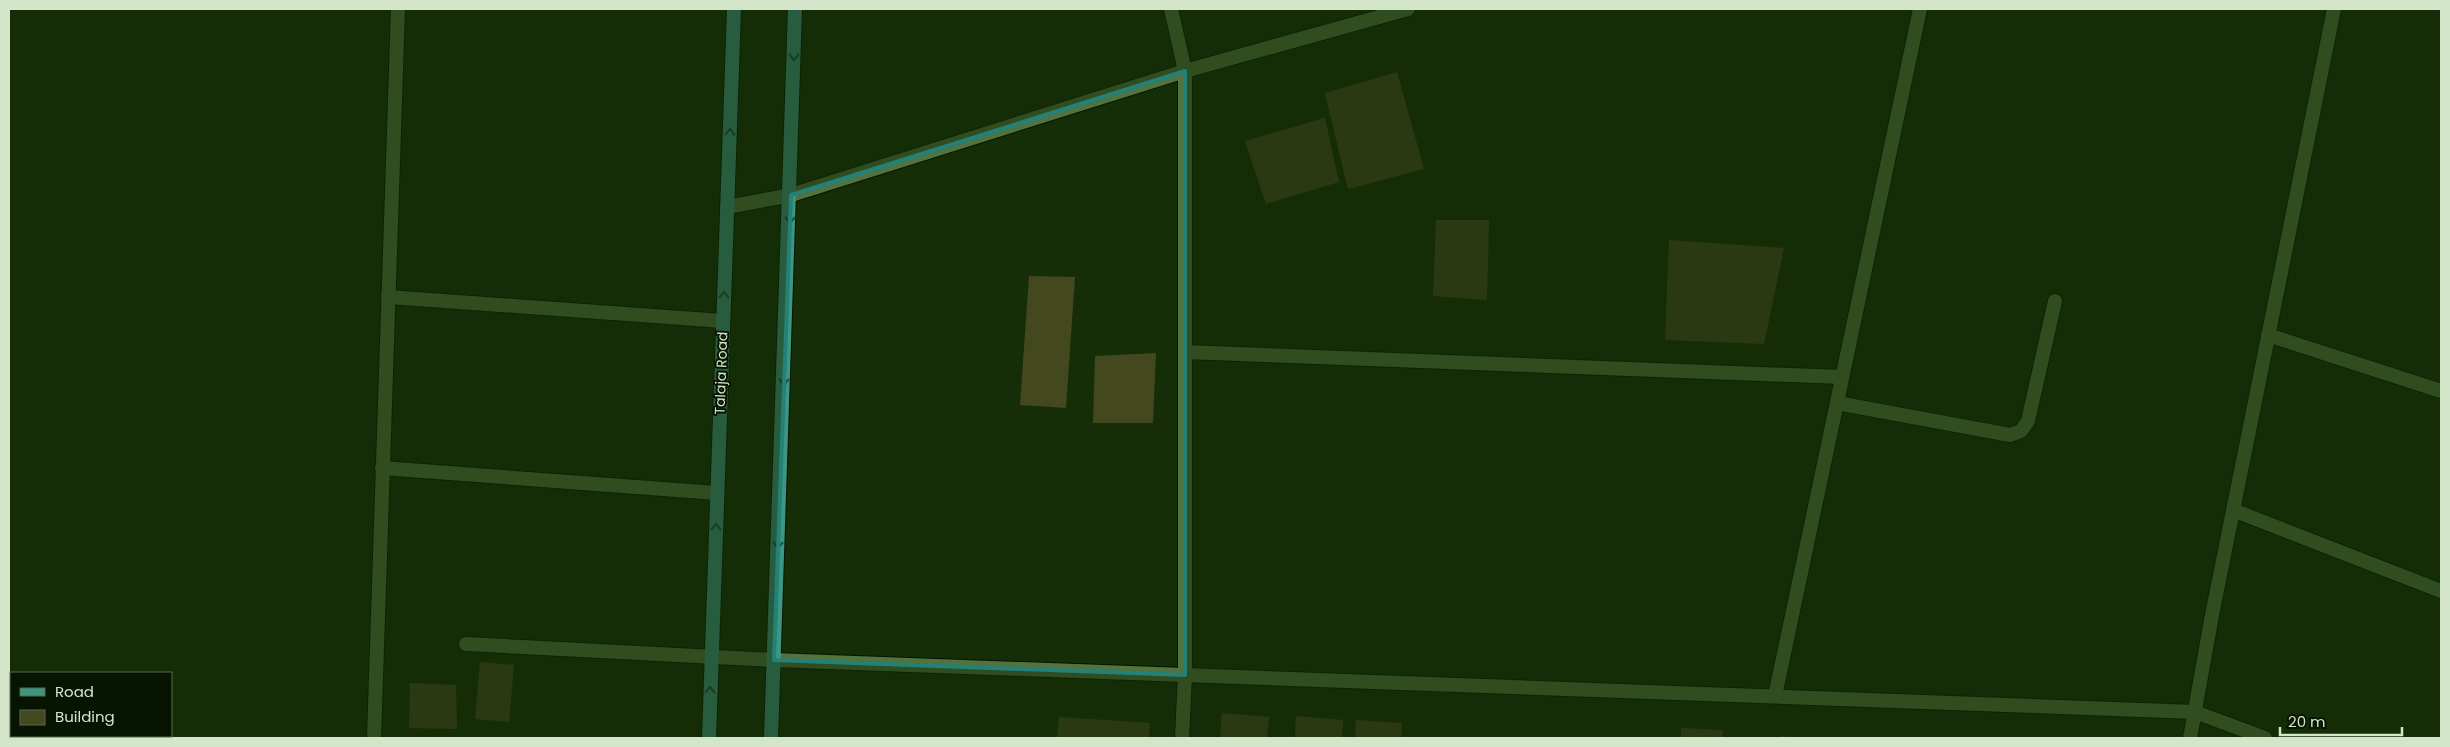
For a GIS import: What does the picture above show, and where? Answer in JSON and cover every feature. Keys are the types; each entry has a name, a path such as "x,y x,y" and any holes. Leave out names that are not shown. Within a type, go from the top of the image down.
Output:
{"main road":[{"name":"Talaja Road","path":"709,738 734,9"},
{"path":"771,738 791,195 795,9"}],"street":[{"path":"374,738 398,9"},
{"path":"1171,9 1185,71 1185,675 1182,738"},
{"path":"727,207 791,195 1185,71 1408,9"},
{"path":"1775,696 1920,9"},
{"path":"2190,738 2233,510 2334,9"},
{"path":"388,297 723,321"},
{"path":"1837,403 2010,435 2021,431 2028,421 2055,301"},
{"path":"2268,335 2441,391"},
{"path":"1185,352 1842,377"},
{"path":"382,468 717,493"},
{"path":"2233,510 2441,591"},
{"path":"466,644 774,660 2194,712 2265,738"}],"highlighted area":[{"path":"1185,71 1185,675 774,660 791,195"}],"building":[{"path":"1397,72 1424,169 1348,189 1325,93"},
{"path":"1325,118 1339,182 1266,204 1245,141"},
{"path":"1436,220 1489,220 1487,300 1433,296"},
{"path":"1669,240 1784,248 1764,344 1665,340"},
{"path":"1029,276 1075,277 1066,408 1020,405"},
{"path":"1156,353 1153,423 1093,423 1095,356"},
{"path":"480,662 514,665 509,722 475,719"},
{"path":"410,683 456,685 457,729 409,728"},
{"path":"1222,713 1269,717 1267,738 1220,738"},
{"path":"1296,716 1343,720 1342,738 1295,738"},
{"path":"1059,717 1150,723 1149,738 1057,738"},
{"path":"1356,720 1402,723 1401,738 1355,738"},
{"path":"1681,728 1723,730 1722,738 1681,738"},
{"path":"1780,736 1796,737 1796,738 1779,738"}]}
